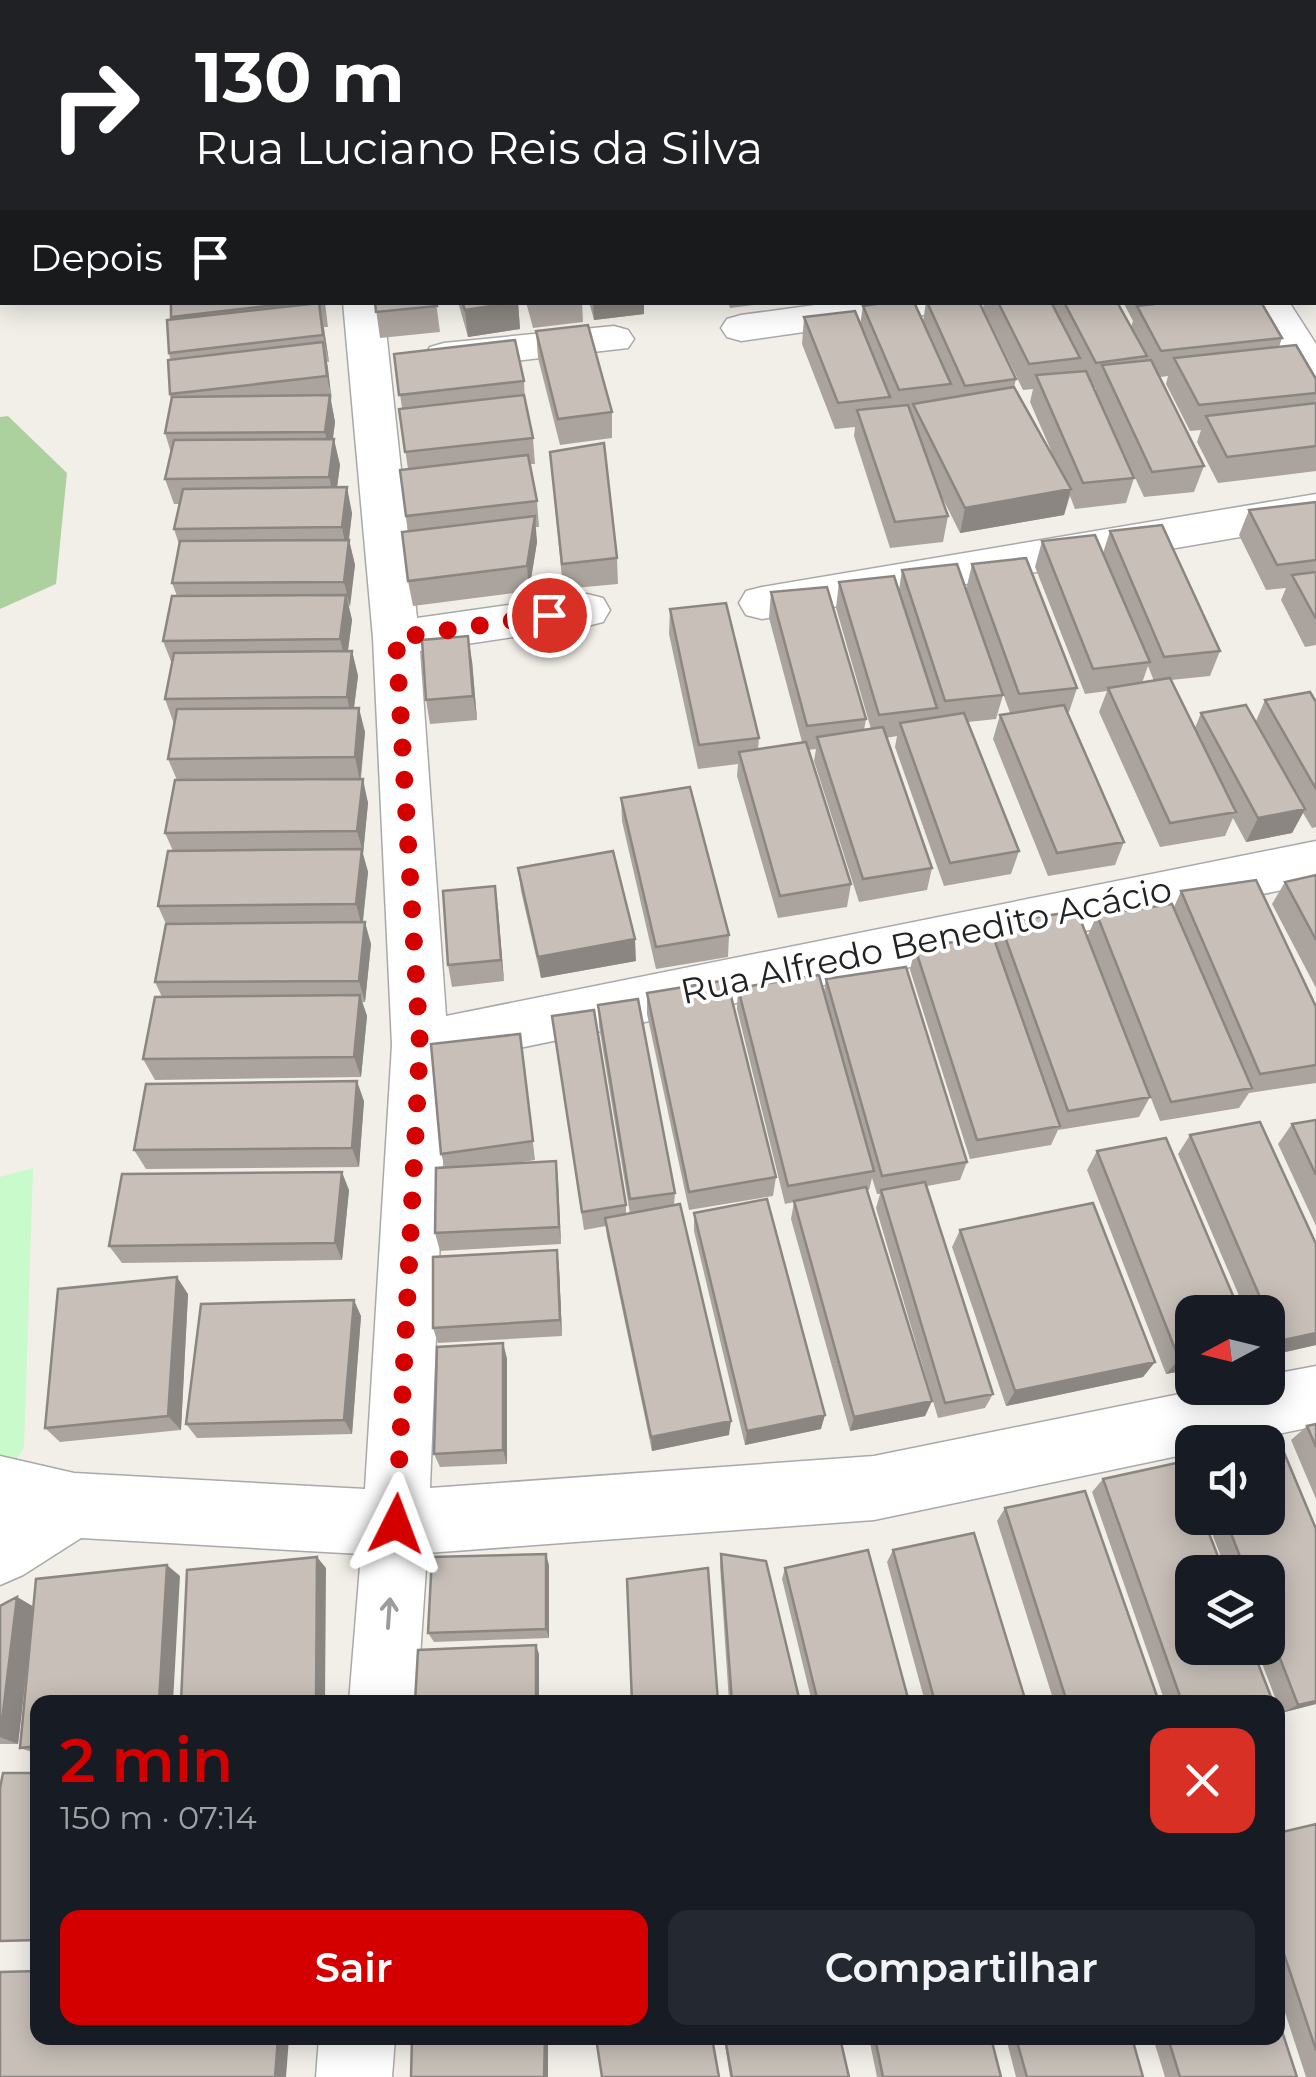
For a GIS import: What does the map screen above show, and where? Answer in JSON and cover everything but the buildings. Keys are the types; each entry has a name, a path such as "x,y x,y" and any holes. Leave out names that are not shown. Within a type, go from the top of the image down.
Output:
{"street":[{"path":"363,305 396,638 420,1045 396,1524 383,1695"},
{"path":"741,328 908,305"},
{"path":"1271,305 1316,375"},
{"path":"372,363 614,339"},
{"path":"762,604 1316,509"},
{"path":"396,638 587,610"},
{"name":"Rua Alfredo Benedito Acácio","path":"420,1045 1316,862"},
{"path":"0,1488 74,1505 396,1524 874,1488 1316,1396"},
{"path":"0,1552 74,1505"},
{"path":"354,2077 356,2045"}],"green space":[{"path":"8,416 67,473 56,584 0,609 0,417"},
{"path":"33,1168 24,1447 0,1488 0,1177"}],"route":[{"path":"396,1524 420,1045 396,638 549,615"}]}
